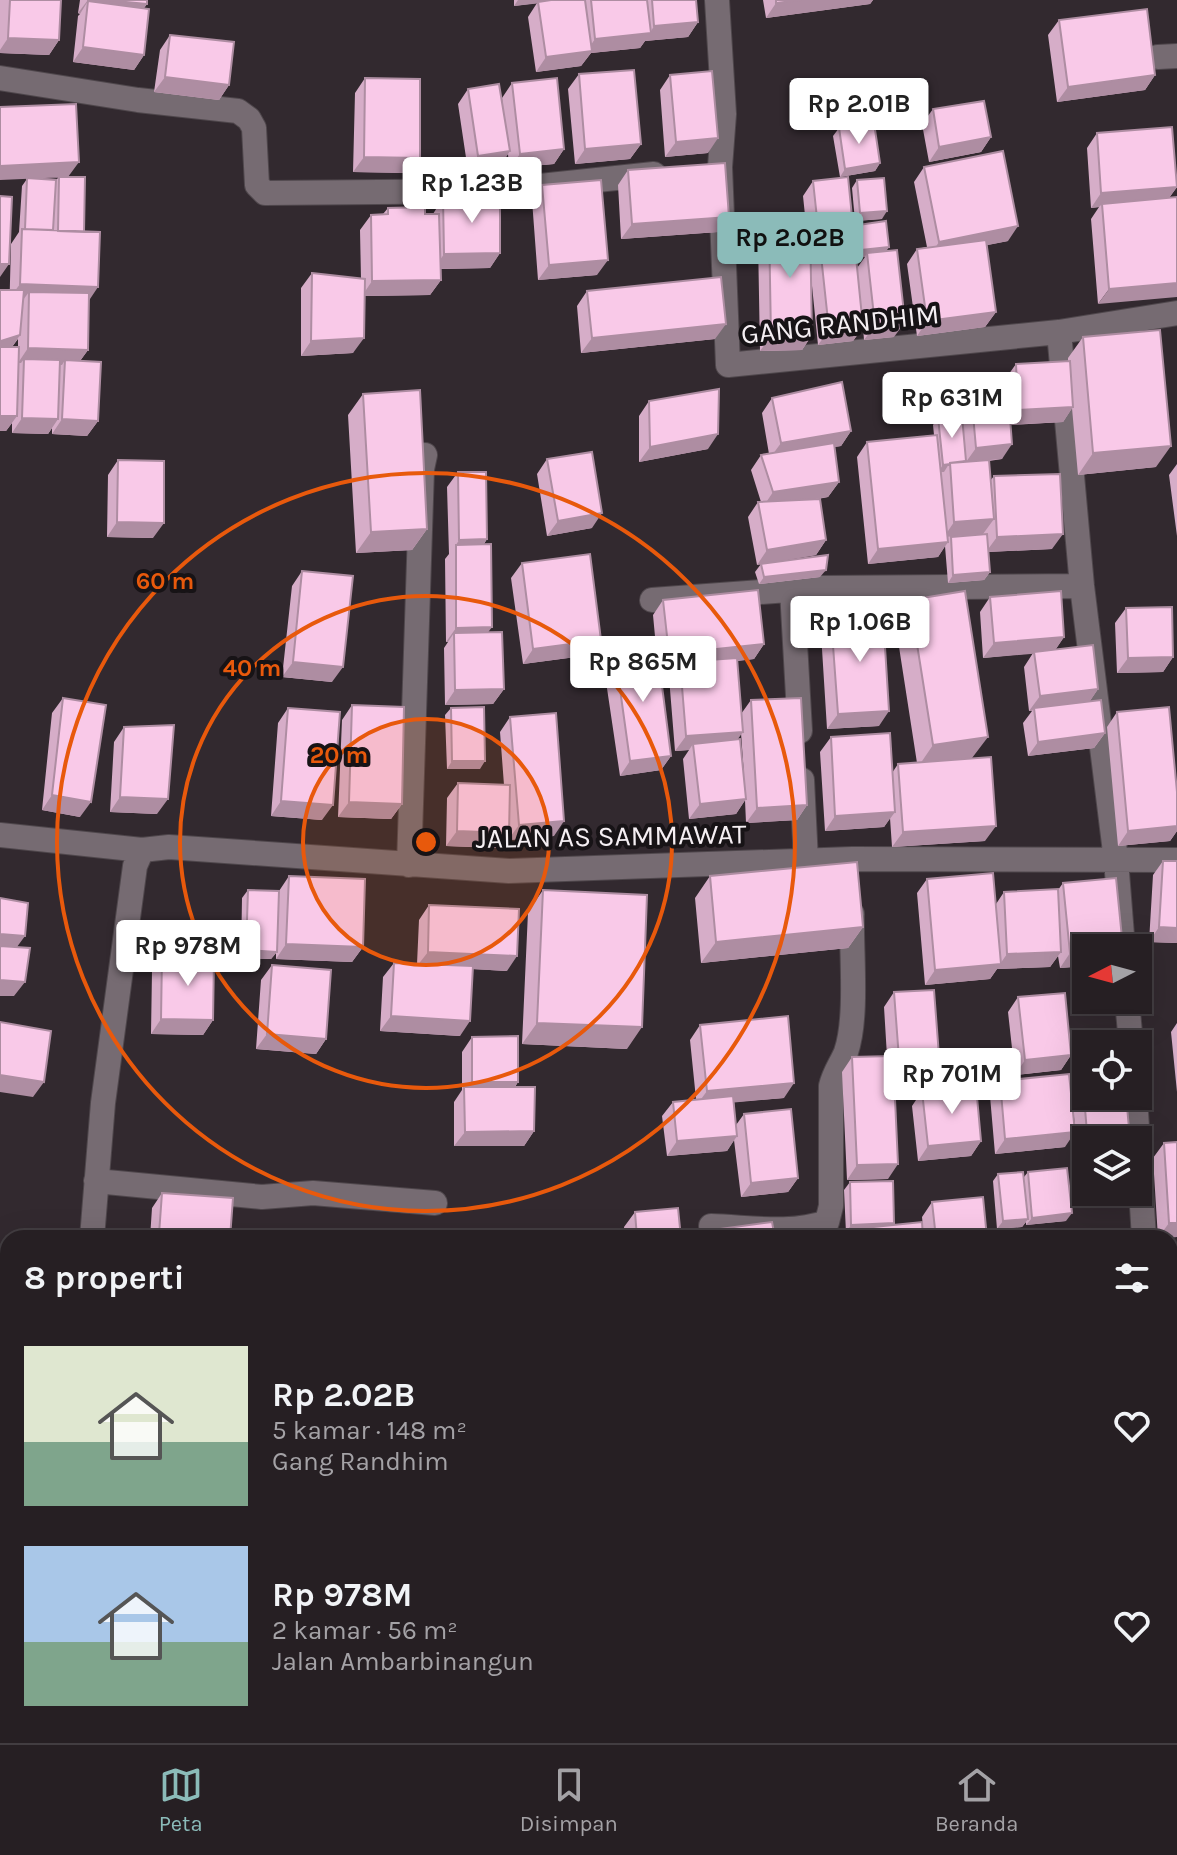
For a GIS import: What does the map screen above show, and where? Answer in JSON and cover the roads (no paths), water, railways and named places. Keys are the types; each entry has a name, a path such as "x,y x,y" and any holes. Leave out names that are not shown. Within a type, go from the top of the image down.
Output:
{"street":[{"name":"GANG RANDHIM","path":"717,0 724,114 720,167 728,365 1059,332 1177,313"},
{"path":"0,78 138,100 238,111 249,119 254,128 257,185 265,193 493,191 720,167"},
{"path":"1059,332 1082,586 1116,860 1122,934"},
{"path":"409,865 422,469 425,455"},
{"path":"652,600 792,590 1082,586"},
{"path":"792,590 806,861"},
{"name":"JALAN AS SAMMAWAT","path":"0,835 142,850 169,847 509,871 852,859 1177,860"},
{"path":"93,1230 103,1103 135,866 142,850"},
{"path":"711,1226 775,1230 812,1227 827,1222 831,1206 831,1086 834,1072 846,1052 851,1019 852,859"},
{"path":"1136,1110 1143,1230"},
{"path":"96,1181 262,1197 313,1193 435,1203"}]}
